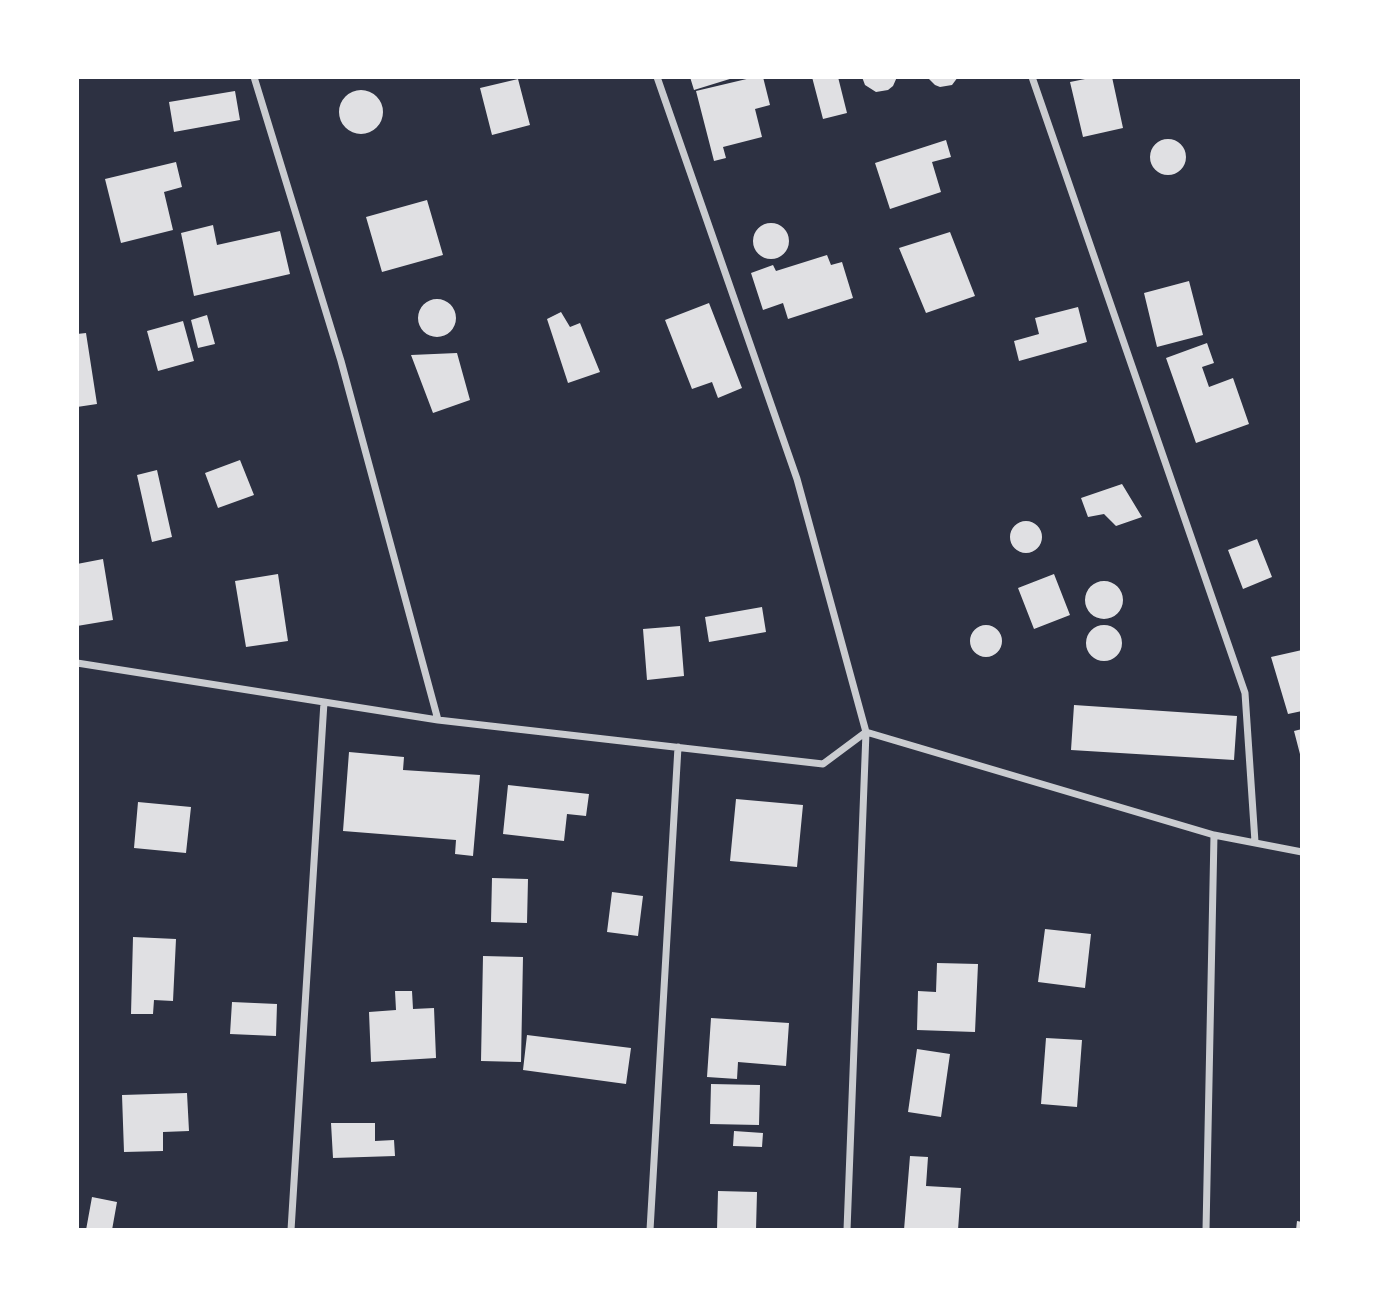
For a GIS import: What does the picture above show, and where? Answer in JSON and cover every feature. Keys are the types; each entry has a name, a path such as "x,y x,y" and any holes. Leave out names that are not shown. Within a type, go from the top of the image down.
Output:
{"street":[{"path":"254,77 341,361 438,720"},
{"path":"657,77 797,479 866,732 847,1230"},
{"path":"1032,77 1245,693 1255,842"},
{"path":"77,663 438,720 823,764 866,732"},
{"path":"291,1230 324,702"},
{"path":"866,732 1214,835 1302,852"},
{"path":"650,1230 678,747"},
{"path":"1206,1230 1214,835"}],"building":[{"path":"690,77 733,77 733,78 694,90"},
{"path":"763,77 770,105 755,109 762,137 723,147 726,158 714,161 696,91"},
{"path":"812,77 838,77 847,113 823,119"},
{"path":"862,77 897,77 888,90 876,92 865,85"},
{"path":"927,77 958,77 952,85 940,87"},
{"path":"1112,77 1123,128 1083,137 1070,82"},
{"path":"518,79 530,125 492,135 480,88"},
{"path":"361,90 377,96 383,112 377,128 361,134 345,128 339,112 345,96"},
{"path":"235,91 240,120 174,132 169,102"},
{"path":"1168,139 1181,144 1186,157 1181,170 1168,175 1155,170 1150,157 1155,144"},
{"path":"946,140 951,157 932,162 941,192 890,209 875,163"},
{"path":"176,162 182,187 164,192 173,230 121,243 105,179"},
{"path":"427,200 443,255 382,272 366,217"},
{"path":"771,223 784,228 789,241 784,254 771,259 758,254 753,241 758,228"},
{"path":"213,225 217,245 280,231 290,274 194,296 181,233"},
{"path":"950,232 975,296 926,313 899,248"},
{"path":"827,255 831,265 842,262 853,298 788,319 783,303 763,310 751,273 773,265 776,271"},
{"path":"1189,281 1203,335 1157,347 1144,293"},
{"path":"437,299 450,305 456,318 450,331 437,337 424,331 418,318 424,305"},
{"path":"709,303 742,388 718,398 712,382 692,389 665,320"},
{"path":"1078,307 1087,342 1019,361 1014,341 1039,334 1035,318"},
{"path":"561,312 570,327 580,323 600,372 568,383 547,319"},
{"path":"207,315 215,344 198,348 191,320"},
{"path":"183,321 194,361 158,371 147,331"},
{"path":"86,333 97,404 77,407 77,334"},
{"path":"1207,343 1214,363 1202,367 1209,387 1233,378 1249,424 1196,443 1166,358"},
{"path":"457,353 470,400 433,413 411,355"},
{"path":"240,460 254,495 218,508 205,473"},
{"path":"157,470 172,537 152,542 137,475"},
{"path":"1122,484 1142,517 1116,526 1104,514 1088,517 1081,498"},
{"path":"1026,521 1037,526 1042,537 1037,548 1026,553 1015,548 1010,537 1015,526"},
{"path":"1257,539 1272,577 1243,589 1228,550"},
{"path":"103,559 113,620 77,626 77,564"},
{"path":"278,574 288,641 246,647 235,581"},
{"path":"1054,574 1070,615 1034,629 1018,588"},
{"path":"1104,581 1117,587 1123,600 1117,613 1104,619 1091,613 1085,600 1091,587"},
{"path":"762,607 766,632 709,642 705,617"},
{"path":"986,625 997,630 1002,641 997,652 986,657 975,652 970,641 975,630"},
{"path":"1104,625 1117,630 1122,643 1117,656 1104,661 1091,656 1086,643 1091,630"},
{"path":"680,626 684,676 647,680 643,629"},
{"path":"1302,650 1302,711 1288,714 1271,657"},
{"path":"1074,705 1237,716 1234,760 1071,750"},
{"path":"1302,729 1302,758 1301,758 1294,731"},
{"path":"349,752 404,757 403,770 480,775 473,856 455,854 456,840 343,831"},
{"path":"508,785 589,794 586,816 567,814 564,841 503,834"},
{"path":"736,799 803,805 797,867 730,861"},
{"path":"138,802 191,807 186,853 134,848"},
{"path":"492,878 528,879 527,923 491,922"},
{"path":"612,892 643,896 638,936 607,932"},
{"path":"1045,929 1091,934 1085,988 1038,982"},
{"path":"133,937 176,939 173,1001 154,1000 153,1014 131,1014"},
{"path":"483,956 523,957 521,1062 481,1061"},
{"path":"937,963 978,964 975,1032 917,1030 918,991 936,992"},
{"path":"395,991 412,991 413,1009 434,1008 436,1058 371,1062 369,1012 396,1010"},
{"path":"232,1002 277,1004 276,1036 230,1034"},
{"path":"711,1018 789,1023 786,1066 738,1062 737,1079 707,1077"},
{"path":"527,1035 631,1048 626,1084 523,1070"},
{"path":"1046,1038 1082,1040 1077,1107 1041,1104"},
{"path":"917,1049 950,1054 941,1117 908,1112"},
{"path":"711,1084 760,1085 759,1125 710,1124"},
{"path":"187,1093 189,1131 163,1132 163,1151 124,1152 122,1095"},
{"path":"331,1123 375,1123 375,1141 394,1140 395,1156 333,1158"},
{"path":"734,1131 763,1133 762,1147 733,1146"},
{"path":"910,1156 928,1157 926,1186 961,1188 958,1230 904,1230"},
{"path":"718,1191 757,1192 756,1230 717,1230"},
{"path":"92,1197 117,1202 112,1230 86,1230"},
{"path":"1297,1221 1302,1222 1302,1230 1296,1230"}]}
